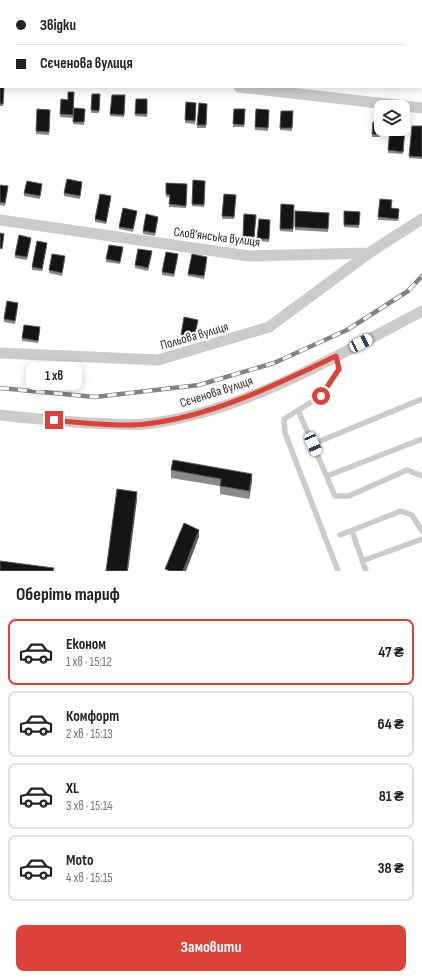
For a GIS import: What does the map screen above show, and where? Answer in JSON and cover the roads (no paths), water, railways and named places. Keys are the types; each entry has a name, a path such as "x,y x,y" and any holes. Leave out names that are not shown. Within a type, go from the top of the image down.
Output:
{"street":[{"path":"248,88 422,108"},
{"name":"Слов’янська вулиця","path":"0,220 249,256 369,252 422,219"},
{"name":"Польова вулиця","path":"0,353 158,360 268,327 369,252"},
{"name":"Сєченова вулиця","path":"0,415 82,423 151,423 193,416 253,395 336,356 422,311"}],"lane":[{"path":"336,356 339,369 321,396 284,419 285,433 338,571"},
{"path":"313,444 422,399"},
{"path":"298,410 335,496 349,496 407,470 422,476"},
{"path":"327,476 422,439"},
{"path":"340,535 401,511 412,515 422,531"},
{"path":"352,531 366,571"},
{"path":"362,561 422,539"}],"railway":[{"path":"0,388 95,397 199,385 274,363 347,330 408,291 422,276"}]}
